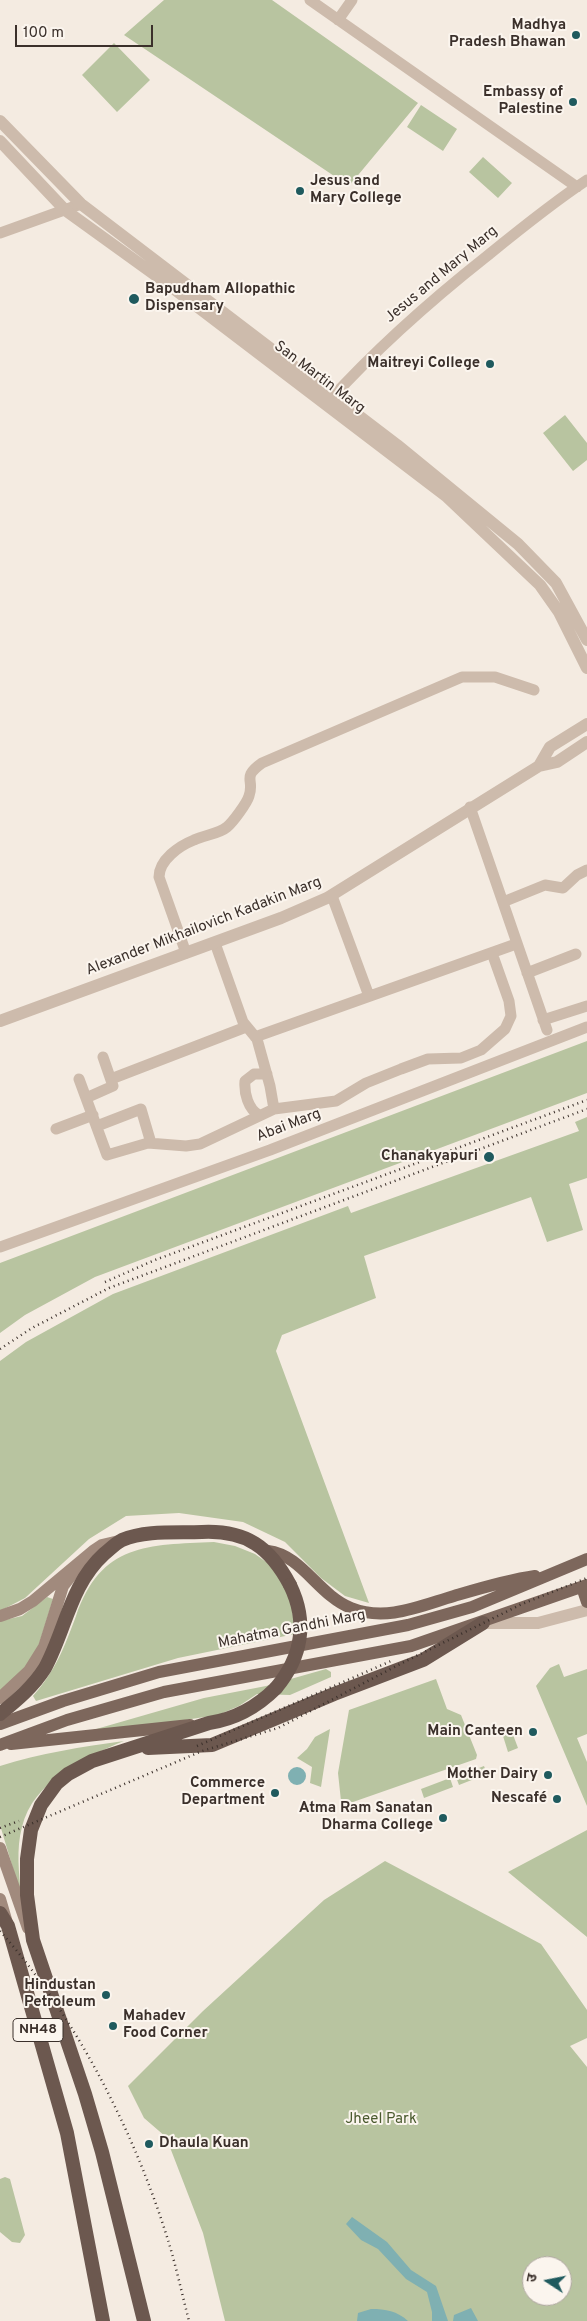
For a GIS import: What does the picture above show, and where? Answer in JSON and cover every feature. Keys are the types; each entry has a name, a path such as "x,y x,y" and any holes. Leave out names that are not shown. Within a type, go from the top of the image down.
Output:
{"highway":[{"path":"0,1714 26,1693 37,1680 49,1659 80,1583 99,1559 121,1541 150,1534 214,1532 246,1539 268,1551 290,1585 300,1609 301,1637 293,1664 276,1688 260,1702 242,1714 79,1766 57,1783 41,1805 31,1830 27,1859 27,1895 33,1940"},
{"path":"134,1748 212,1745 334,1694 423,1660 483,1623"},
{"path":"0,1913 8,1926"},
{"name":"NH48","path":"8,1926 67,2133 103,2321"},
{"name":"NH48","path":"33,1940 95,2128 144,2321"}],"main road":[{"path":"0,1616 20,1609 33,1601 102,1545 121,1541"},
{"path":"268,1551 280,1553 293,1560 317,1585 339,1602 356,1610 380,1614 404,1612 512,1579 550,1574"},
{"path":"0,1698 30,1671 44,1647 63,1586 85,1558"},
{"name":"Mahatma Gandhi Marg","path":"0,1724 63,1701 159,1672 408,1624 472,1607 587,1559"},
{"path":"1,1745 67,1720 164,1692 411,1646 483,1623 584,1586 587,1602"},
{"path":"1,1745 42,1743 210,1723"},
{"path":"0,1848 33,1940"},
{"path":"0,1899 8,1926"}],"street":[{"path":"310,0 577,187"},
{"path":"338,20 352,0"},
{"name":"San Martin Marg","path":"0,121 81,204 329,400 446,496 540,585 559,612 587,668"},
{"name":"San Martin Marg","path":"0,141 65,210 329,400 397,444 538,562 567,600 587,640"},
{"name":"Jesus and Mary Marg","path":"329,400 391,337 451,284 587,180"},
{"path":"0,232 81,204"},
{"path":"186,953 159,877 159,870 163,862 192,840 225,829 248,800 250,793 249,778 253,770 262,763 462,677 495,677 534,690"},
{"path":"539,766 550,747 587,724"},
{"path":"539,766 557,762 587,742"},
{"name":"Alexander Mikhailovich Kadakin Marg","path":"0,1021 215,943 332,896 470,807 539,766"},
{"path":"470,807 545,1025 587,1006"},
{"path":"502,902 544,885 563,888 577,875 587,870"},
{"path":"332,896 369,996"},
{"path":"215,943 246,1028 255,1037 267,1074 274,1109"},
{"path":"255,1037 516,944"},
{"path":"79,1079 107,1155 151,1143 186,1146 200,1144 274,1109 336,1101 366,1083 410,1065 428,1059 461,1058 481,1050 506,1029 512,1016 509,1001 492,952"},
{"path":"527,973 576,954"},
{"name":"Abai Marg","path":"0,1247 270,1150 587,1027"},
{"path":"111,1079 246,1028"},
{"path":"86,1098 114,1086 103,1057"},
{"path":"259,1115 250,1106 245,1089 246,1081 254,1074 267,1074"},
{"path":"56,1129 141,1109 151,1143"},
{"path":"483,1623 538,1622 587,1610"}],"green space":[{"path":"164,0 272,0 418,103 349,186 124,35"},
{"path":"114,43 150,80 117,112 82,75"},
{"path":"421,105 457,129 443,151 407,127"},
{"path":"483,157 512,183 498,198 469,172"},
{"path":"565,415 587,443 587,460 573,471 543,433"},
{"path":"587,1041 587,1093 95,1277 25,1315 0,1333 0,1263"},
{"path":"587,1117 587,1178 569,1184 583,1230 547,1242 531,1197 364,1256 376,1298 282,1335 276,1351 369,1603 345,1596 321,1578 285,1542 243,1522 179,1513 126,1516 89,1539 25,1598 0,1611 0,1361 26,1342 113,1294 348,1206 351,1213 579,1131 575,1122"},
{"path":"214,1542 235,1546 255,1554 269,1564 290,1592 295,1634 178,1658 36,1701 33,1696 54,1668 86,1592 99,1574 113,1561 148,1547"},
{"path":"47,1597 53,1599 36,1654 25,1671 0,1692 0,1621 22,1616"},
{"path":"559,1664 564,1677 587,1669 587,1734 577,1738 587,1762 587,1806 536,1686 550,1668"},
{"path":"326,1669 331,1672 331,1677 290,1695 257,1694 239,1706 218,1715 65,1738 204,1698 266,1686"},
{"path":"436,1679 447,1709 461,1715 477,1755 476,1759 353,1802 341,1801 338,1773 349,1710"},
{"path":"330,1729 321,1787 310,1783 312,1767 297,1758 307,1749 315,1737"},
{"path":"512,1732 518,1748 508,1752 503,1736"},
{"path":"124,1741 77,1763 62,1773 37,1796 28,1811 20,1835 18,1861 21,1895 0,1825 0,1766 46,1754"},
{"path":"484,1766 487,1774 459,1785 456,1777"},
{"path":"450,1778 453,1787 424,1798 421,1789"},
{"path":"587,1830 587,1937 508,1872"},
{"name":"Jheel Park","path":"385,1861 541,1944 587,2010 587,2038 570,2046 587,2067 587,2321 225,2321 203,2233 166,2137 144,2118 128,2086 203,2011 324,1900"},
{"path":"5,2177 10,2179 25,2235 20,2243 12,2242 0,2232 0,2179"}],"water":[{"path":"297,1767 303,1770 306,1776 303,1782 297,1785 291,1782 288,1776 291,1770"},
{"path":"352,2217 387,2242 411,2270 436,2286 448,2321 432,2321 432,2312 427,2292 406,2279 378,2249 361,2240 346,2224"},
{"path":"471,2308 478,2321 453,2321 454,2315"},
{"path":"371,2309 391,2311 408,2321 357,2321 358,2313"}],"railway":[{"path":"105,1282 155,1260 587,1100"},
{"path":"0,1349 32,1328 109,1288 587,1109"},
{"path":"0,1837 202,1751 278,1728 404,1662 522,1604 587,1578"},
{"path":"197,1746 391,1661"},
{"path":"0,1828 19,1821"},
{"path":"0,1931 28,1964 54,2000 78,2038 120,2117 154,2199 171,2250 189,2321"}],"place":[{"name":"Madhya Pradesh Bhawan","path":"576,35"},
{"name":"Embassy of Palestine","path":"573,102"},
{"name":"Jesus and Mary College","path":"300,191"},
{"name":"Bapudham Allopathic Dispensary","path":"134,299"},
{"name":"Maitreyi College","path":"490,364"},
{"name":"Chanakyapuri","path":"489,1157"},
{"name":"Main Canteen","path":"533,1732"},
{"name":"Mother Dairy","path":"548,1775"},
{"name":"Commerce Department","path":"275,1793"},
{"name":"Nescafé","path":"557,1799"},
{"name":"Atma Ram Sanatan Dharma College","path":"443,1818"},
{"name":"Hindustan Petroleum","path":"106,1995"},
{"name":"Mahadev Food Corner","path":"113,2026"},
{"name":"Dhaula Kuan","path":"149,2144"}]}
